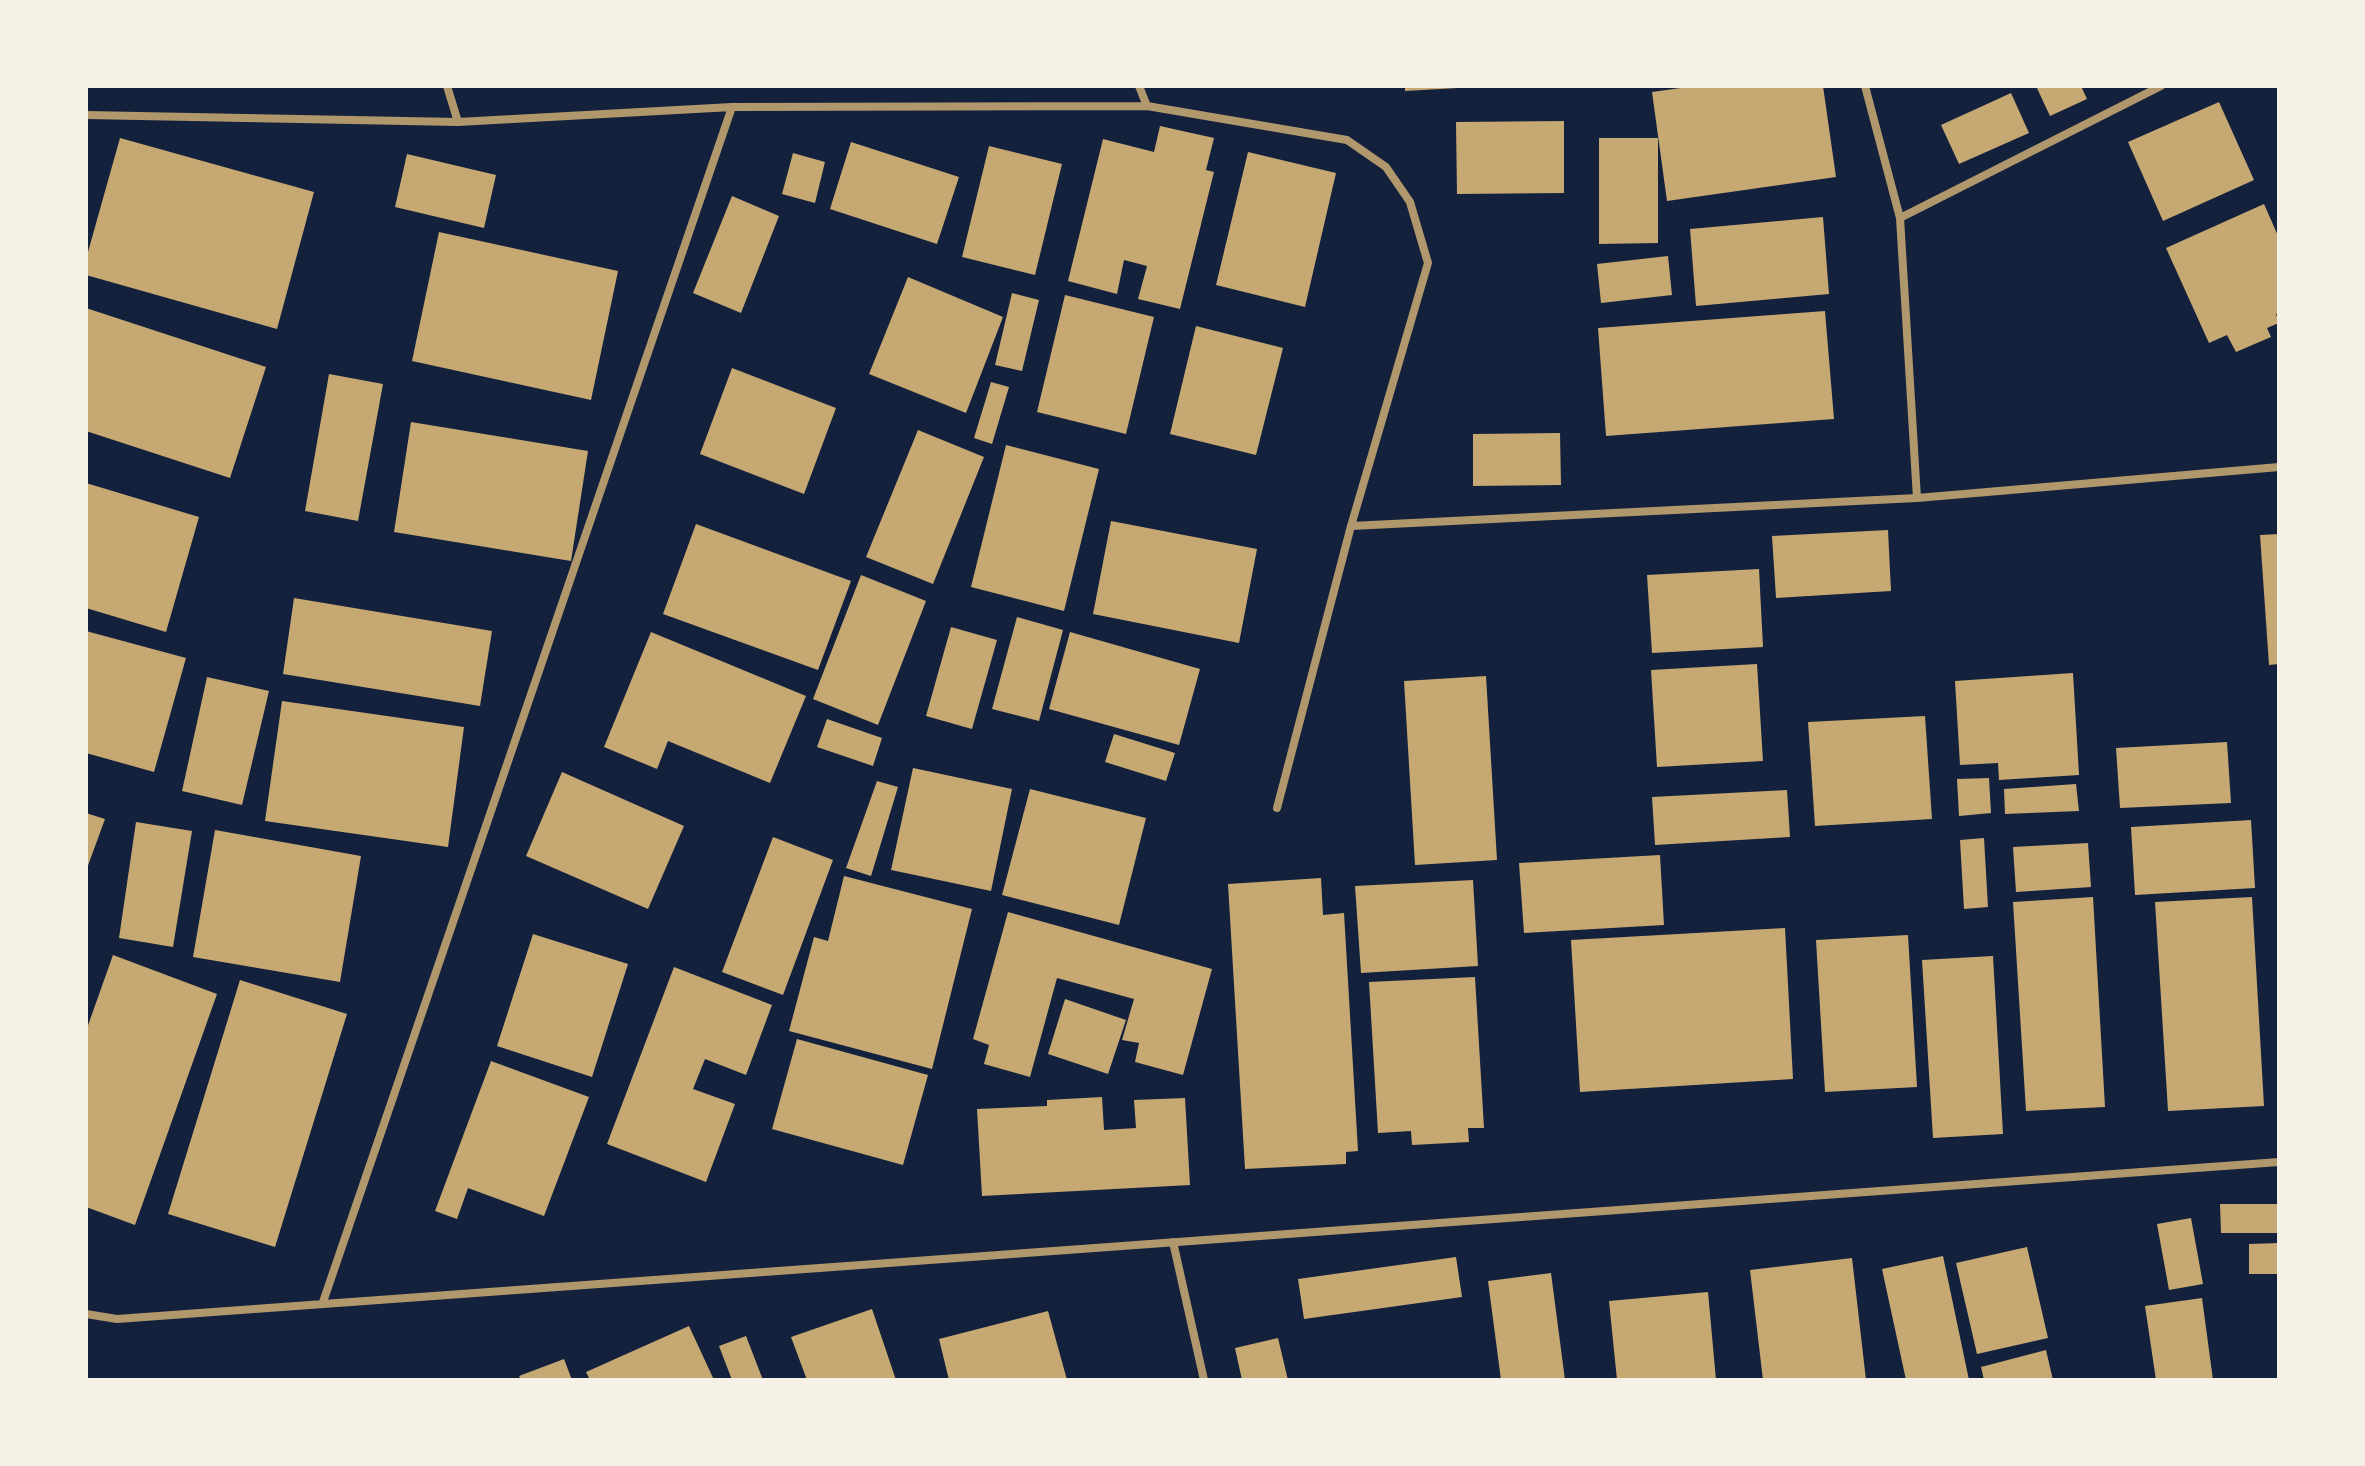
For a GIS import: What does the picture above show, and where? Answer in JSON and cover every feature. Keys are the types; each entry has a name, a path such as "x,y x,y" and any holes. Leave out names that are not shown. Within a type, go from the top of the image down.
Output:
{"street":[{"path":"447,86 458,122"},
{"path":"1139,86 1147,106"},
{"path":"1865,86 1900,218 1917,498"},
{"path":"1900,218 2161,86"},
{"path":"86,115 458,122 732,107 1147,106 1347,140 1386,167 1410,202 1428,263 1351,526 1277,808"},
{"path":"323,1302 732,107"},
{"path":"1351,526 1917,498 2279,467"},
{"path":"86,1314 117,1319 2279,1162"},
{"path":"1173,1242 1204,1380"}],"building":[{"path":"1405,86 1458,86 1458,88 1405,91"},
{"path":"1695,86 1823,86 1836,177 1667,201 1652,92"},
{"path":"2036,86 2081,86 2087,99 2050,116"},
{"path":"2011,93 2029,133 1959,164 1941,125"},
{"path":"2219,102 2254,180 2163,221 2128,142"},
{"path":"1564,121 1564,193 1457,194 1456,122"},
{"path":"1160,126 1214,138 1206,170 1214,172 1180,309 1138,299 1147,266 1124,260 1117,294 1068,281 1103,139 1154,152"},
{"path":"120,138 314,192 277,329 86,275 86,259"},
{"path":"1599,138 1658,138 1658,243 1599,244"},
{"path":"851,142 959,177 937,244 830,209"},
{"path":"989,146 1062,164 1035,275 962,257"},
{"path":"1248,152 1336,173 1305,307 1216,285"},
{"path":"793,153 825,162 815,203 782,194"},
{"path":"407,154 496,175 484,228 395,207"},
{"path":"732,196 779,216 741,313 693,293"},
{"path":"2264,204 2279,238 2279,313 2276,314 2279,323 2267,328 2271,337 2236,352 2227,335 2209,343 2166,248"},
{"path":"1823,217 1829,294 1696,306 1690,229"},
{"path":"439,232 618,271 591,400 412,361"},
{"path":"1668,256 1672,295 1601,303 1597,264"},
{"path":"908,277 1003,317 966,413 869,374"},
{"path":"1012,293 1039,300 1022,371 995,365"},
{"path":"1065,295 1154,317 1126,434 1037,412"},
{"path":"86,308 266,367 230,478 86,431"},
{"path":"1825,311 1834,419 1606,436 1598,328"},
{"path":"1196,326 1283,348 1256,455 1170,434"},
{"path":"732,368 836,408 804,494 700,454"},
{"path":"329,374 383,384 358,521 305,511"},
{"path":"991,382 1009,387 992,444 974,438"},
{"path":"411,422 588,451 571,561 394,532"},
{"path":"918,430 984,457 933,584 866,557"},
{"path":"1560,433 1561,485 1473,486 1473,434"},
{"path":"1006,445 1099,469 1064,611 971,587"},
{"path":"86,483 199,517 166,632 86,608"},
{"path":"1111,521 1257,549 1239,643 1093,614"},
{"path":"696,524 851,581 818,670 663,614"},
{"path":"1888,530 1891,591 1776,598 1772,536"},
{"path":"2279,534 2279,664 2269,665 2260,535"},
{"path":"1759,569 1763,647 1652,653 1647,575"},
{"path":"861,575 926,601 878,725 813,699"},
{"path":"294,598 492,631 480,706 283,674"},
{"path":"1017,617 1063,630 1039,721 992,709"},
{"path":"951,627 997,640 972,729 926,716"},
{"path":"86,631 186,658 154,772 86,753"},
{"path":"651,632 806,696 770,783 668,741 657,769 604,747"},
{"path":"1070,632 1200,669 1179,745 1049,709"},
{"path":"1757,664 1763,761 1657,767 1651,670"},
{"path":"2073,673 2079,775 1999,780 1998,763 1960,765 1955,681"},
{"path":"1486,676 1497,860 1415,865 1404,681"},
{"path":"207,677 269,691 242,805 182,791"},
{"path":"282,701 464,727 448,847 265,821"},
{"path":"1925,716 1932,819 1815,826 1808,722"},
{"path":"827,719 882,738 873,766 817,747"},
{"path":"1114,734 1175,753 1166,781 1105,762"},
{"path":"2227,742 2231,803 2120,808 2116,748"},
{"path":"913,768 1012,789 991,891 891,870"},
{"path":"562,772 684,826 648,909 526,856"},
{"path":"1989,778 1991,813 1959,816 1957,779"},
{"path":"877,781 898,787 871,876 846,868"},
{"path":"2076,784 2079,811 2005,814 2004,789"},
{"path":"1030,789 1146,818 1119,925 1002,895"},
{"path":"1787,790 1790,837 1655,845 1652,797"},
{"path":"86,813 105,819 86,871"},
{"path":"2251,820 2255,888 2135,895 2131,827"},
{"path":"136,822 192,831 173,947 119,938"},
{"path":"215,830 361,856 340,982 193,957"},
{"path":"773,837 833,860 783,995 722,972"},
{"path":"1984,838 1988,907 1964,909 1960,840"},
{"path":"2088,843 2091,887 2016,892 2013,847"},
{"path":"1660,855 1664,925 1524,933 1519,863"},
{"path":"844,876 972,909 932,1069 789,1031 814,937 828,941"},
{"path":"1321,878 1323,915 1344,913 1358,1151 1346,1152 1346,1164 1245,1169 1228,884"},
{"path":"1473,880 1478,966 1361,973 1355,886"},
{"path":"2093,897 2105,1107 2026,1111 2013,902"},
{"path":"2252,897 2264,1106 2168,1111 2155,902"},
{"path":"1008,912 1212,969 1183,1075 1135,1062 1139,1043 1122,1040 1134,999 1057,978 1030,1077 984,1064 989,1045 973,1039"},
{"path":"1785,928 1793,1079 1580,1092 1571,940"},
{"path":"533,934 628,964 592,1077 497,1046"},
{"path":"1908,935 1917,1087 1825,1092 1816,940"},
{"path":"113,955 217,994 135,1225 86,1207 86,1031"},
{"path":"1993,956 2003,1134 1933,1138 1922,960"},
{"path":"674,967 772,1005 746,1075 705,1059 693,1089 735,1104 706,1182 607,1144"},
{"path":"1475,977 1484,1128 1468,1128 1469,1142 1412,1145 1411,1131 1378,1133 1369,982"},
{"path":"240,980 347,1014 275,1247 168,1214"},
{"path":"1065,999 1126,1020 1108,1074 1048,1054"},
{"path":"797,1039 928,1075 903,1165 772,1129"},
{"path":"491,1061 589,1097 544,1216 468,1188 457,1219 435,1211"},
{"path":"1102,1097 1104,1130 1136,1128 1134,1100 1185,1098 1190,1185 982,1196 977,1109 1047,1106 1047,1100"},
{"path":"2220,1204 2279,1204 2279,1233 2221,1233"},
{"path":"2191,1218 2203,1284 2169,1290 2157,1224"},
{"path":"2279,1243 2279,1274 2249,1274 2249,1244"},
{"path":"2027,1247 2048,1338 1977,1354 1956,1263"},
{"path":"1943,1256 1969,1380 1906,1380 1882,1269"},
{"path":"1456,1257 1462,1297 1304,1319 1298,1279"},
{"path":"1852,1258 1866,1380 1763,1380 1750,1270"},
{"path":"1551,1273 1565,1380 1501,1380 1488,1281"},
{"path":"1708,1292 1716,1380 1617,1380 1609,1301"},
{"path":"2202,1298 2213,1380 2156,1380 2145,1306"},
{"path":"872,1309 896,1380 807,1380 791,1337"},
{"path":"1048,1311 1067,1380 949,1380 939,1339"},
{"path":"689,1326 714,1380 590,1380 586,1372"},
{"path":"746,1336 763,1380 732,1380 719,1346"},
{"path":"1278,1338 1288,1380 1242,1380 1235,1348"},
{"path":"2046,1350 2053,1380 1984,1380 1981,1367"},
{"path":"564,1359 572,1380 521,1380 519,1376"}]}
